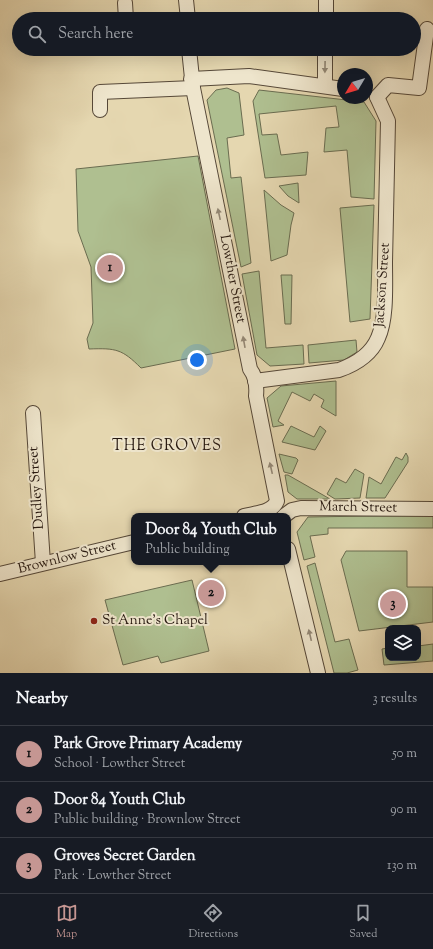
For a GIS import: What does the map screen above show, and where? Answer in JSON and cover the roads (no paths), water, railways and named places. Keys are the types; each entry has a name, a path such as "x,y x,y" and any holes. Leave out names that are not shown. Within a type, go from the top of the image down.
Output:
{"street":[{"path":"186,0 187,12"},
{"path":"326,0 326,12"},
{"path":"125,3 126,12"},
{"path":"373,94 388,85 419,88 427,29"},
{"name":"Lowther Street","path":"190,56 192,84 250,369 254,374 259,416 277,501 281,512"},
{"path":"324,86 325,56"},
{"path":"100,110 100,92 192,84 249,76 337,87"},
{"name":"Jackson Street","path":"255,381 339,370 366,356 378,338 382,325 384,295 388,121 373,97"},
{"name":"Dudley Street","path":"33,413 43,563"},
{"name":"March Street","path":"281,512 313,507 433,509"},
{"path":"258,513 281,512"},
{"name":"Brownlow Street","path":"0,574 131,543"},
{"path":"291,561 318,673"}],"place":[{"name":"Park Grove Primary Academy","path":"110,268"},
{"name":"Door 84 Youth Club","path":"211,593"},
{"name":"Groves Secret Garden","path":"393,604"},
{"name":"St Anne's Chapel","path":"94,621"}],"district":[{"name":"THE GROVES","path":"167,446"}]}
